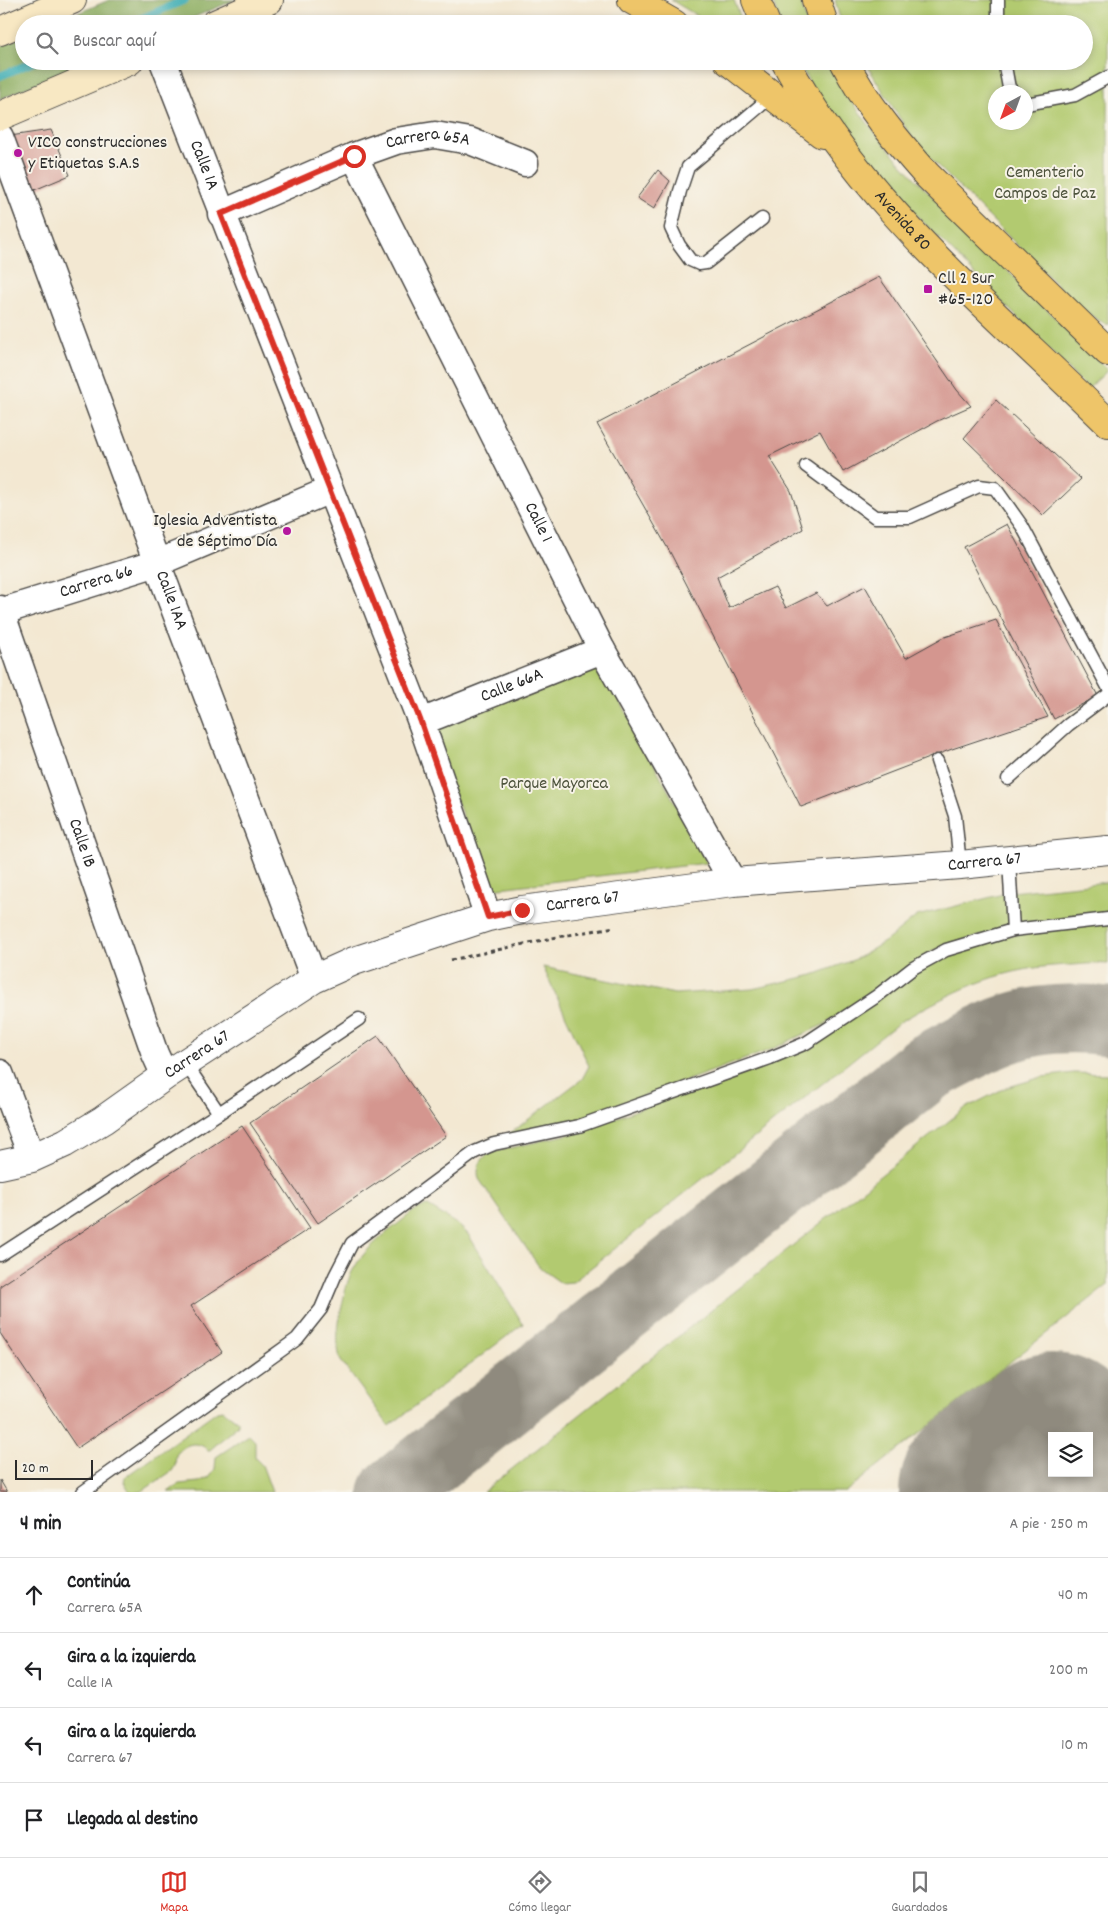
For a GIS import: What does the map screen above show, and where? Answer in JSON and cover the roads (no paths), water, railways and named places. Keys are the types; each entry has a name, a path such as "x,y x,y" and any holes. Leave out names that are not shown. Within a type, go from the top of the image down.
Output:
{"main road":[{"path":"26,15 41,6 72,0"},
{"path":"235,15 269,0"},
{"path":"632,0 658,15"},
{"path":"756,0 762,15"},
{"path":"816,0 821,15"},
{"path":"0,31 15,22"},
{"path":"0,116 108,70"},
{"path":"740,70 842,151"},
{"name":"Avenida 80","path":"790,70 842,151 894,213 948,269 1108,423"},
{"path":"850,70 903,148 927,175 1107,349"}],"street":[{"name":"Calle 1A","path":"166,70 221,214 421,722 488,917"},
{"name":"Carrera 65A","path":"221,214 354,156 396,141 435,135 470,141 525,163"},
{"name":"Calle 1AA","path":"0,137 157,563 314,979"},
{"name":"Calle 1","path":"354,156 602,650 733,882"},
{"name":"Carrera 66","path":"0,611 157,563 330,490"},
{"name":"Calle 1B","path":"0,611 155,1054 175,1069"},
{"name":"Calle 66A","path":"421,722 602,650"},
{"name":"Carrera 67","path":"0,1165 32,1158 65,1143 103,1120 175,1069 314,979 354,961 488,917 522,910 733,882 960,865 1108,850"},
{"path":"0,1072 32,1158"}],"lane":[{"path":"998,0 998,15"},
{"path":"1006,70 1009,85"},
{"path":"1033,103 1075,95 1108,77"},
{"path":"762,218 706,263 699,264 690,260 679,246 671,228 688,167 773,95"},
{"path":"806,466 875,517 910,517 979,486 995,488 1022,526 1108,686"},
{"path":"1008,780 1068,725 1108,695"},
{"path":"937,761 955,816 960,865"},
{"path":"1010,860 1013,930"},
{"path":"83,1492 297,1339 321,1309 352,1243 475,1152 494,1144 579,1126 770,1058 806,1043 877,996 932,956 946,950 1013,930 1108,918"},
{"path":"0,1255 219,1113 359,1019"},
{"path":"175,1069 219,1113"}],"waterway":[{"path":"149,15 185,0"},
{"path":"0,76 15,70"}],"place":[{"name":"VICO construcciones y Etiquetas S.A.S","path":"18,153"},
{"name":"Cll 2 Sur #65-120","path":"928,289"},
{"name":"Iglesia Adventista de Séptimo Día","path":"287,531"}],"park label":[{"name":"Cementerio Campos de Paz","path":"1045,183"},
{"name":"Parque Mayorca","path":"554,784"}]}
